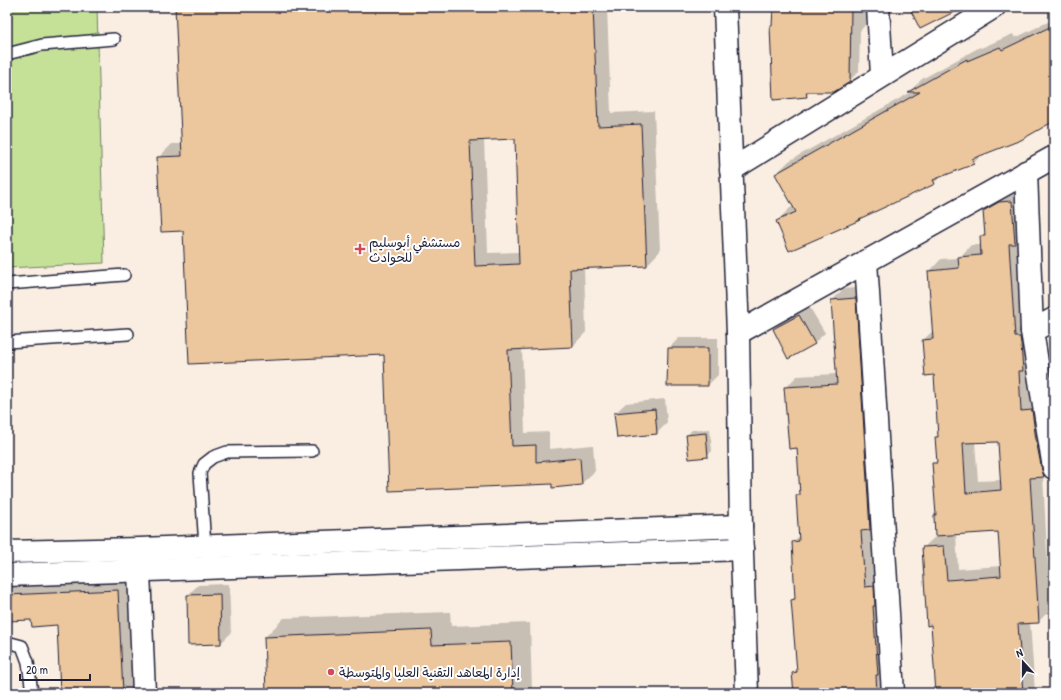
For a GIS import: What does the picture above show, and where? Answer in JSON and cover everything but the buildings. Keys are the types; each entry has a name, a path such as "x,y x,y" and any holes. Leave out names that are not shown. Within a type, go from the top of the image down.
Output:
{"street":[{"path":"725,7 738,333 741,526 747,693"},
{"path":"878,7 882,75"},
{"path":"731,170 882,75 994,7"},
{"path":"738,333 1054,157"},
{"path":"1026,172 1032,331 1054,468"},
{"path":"866,261 893,693"},
{"path":"1032,331 1054,319"},
{"path":"7,552 140,549 741,526"},
{"path":"573,532 573,556"},
{"path":"280,543 281,566"},
{"path":"140,549 139,571 144,693"},
{"path":"7,575 742,550"}],"lane":[{"path":"7,54 42,44 114,39"},
{"path":"7,284 124,275"},
{"path":"7,342 128,334"},
{"path":"205,546 200,473 204,464 213,457 227,452 312,451"},
{"path":"7,642 22,646 28,662 32,693"}],"green space":[{"path":"7,7 97,7 104,263 7,268"}],"place":[{"name":"مستشفي أبوسليم للحوادث","path":"360,249"},
{"name":"إدارة المعاهد التقنية العليا والمتوسطة","path":"331,672"}]}
